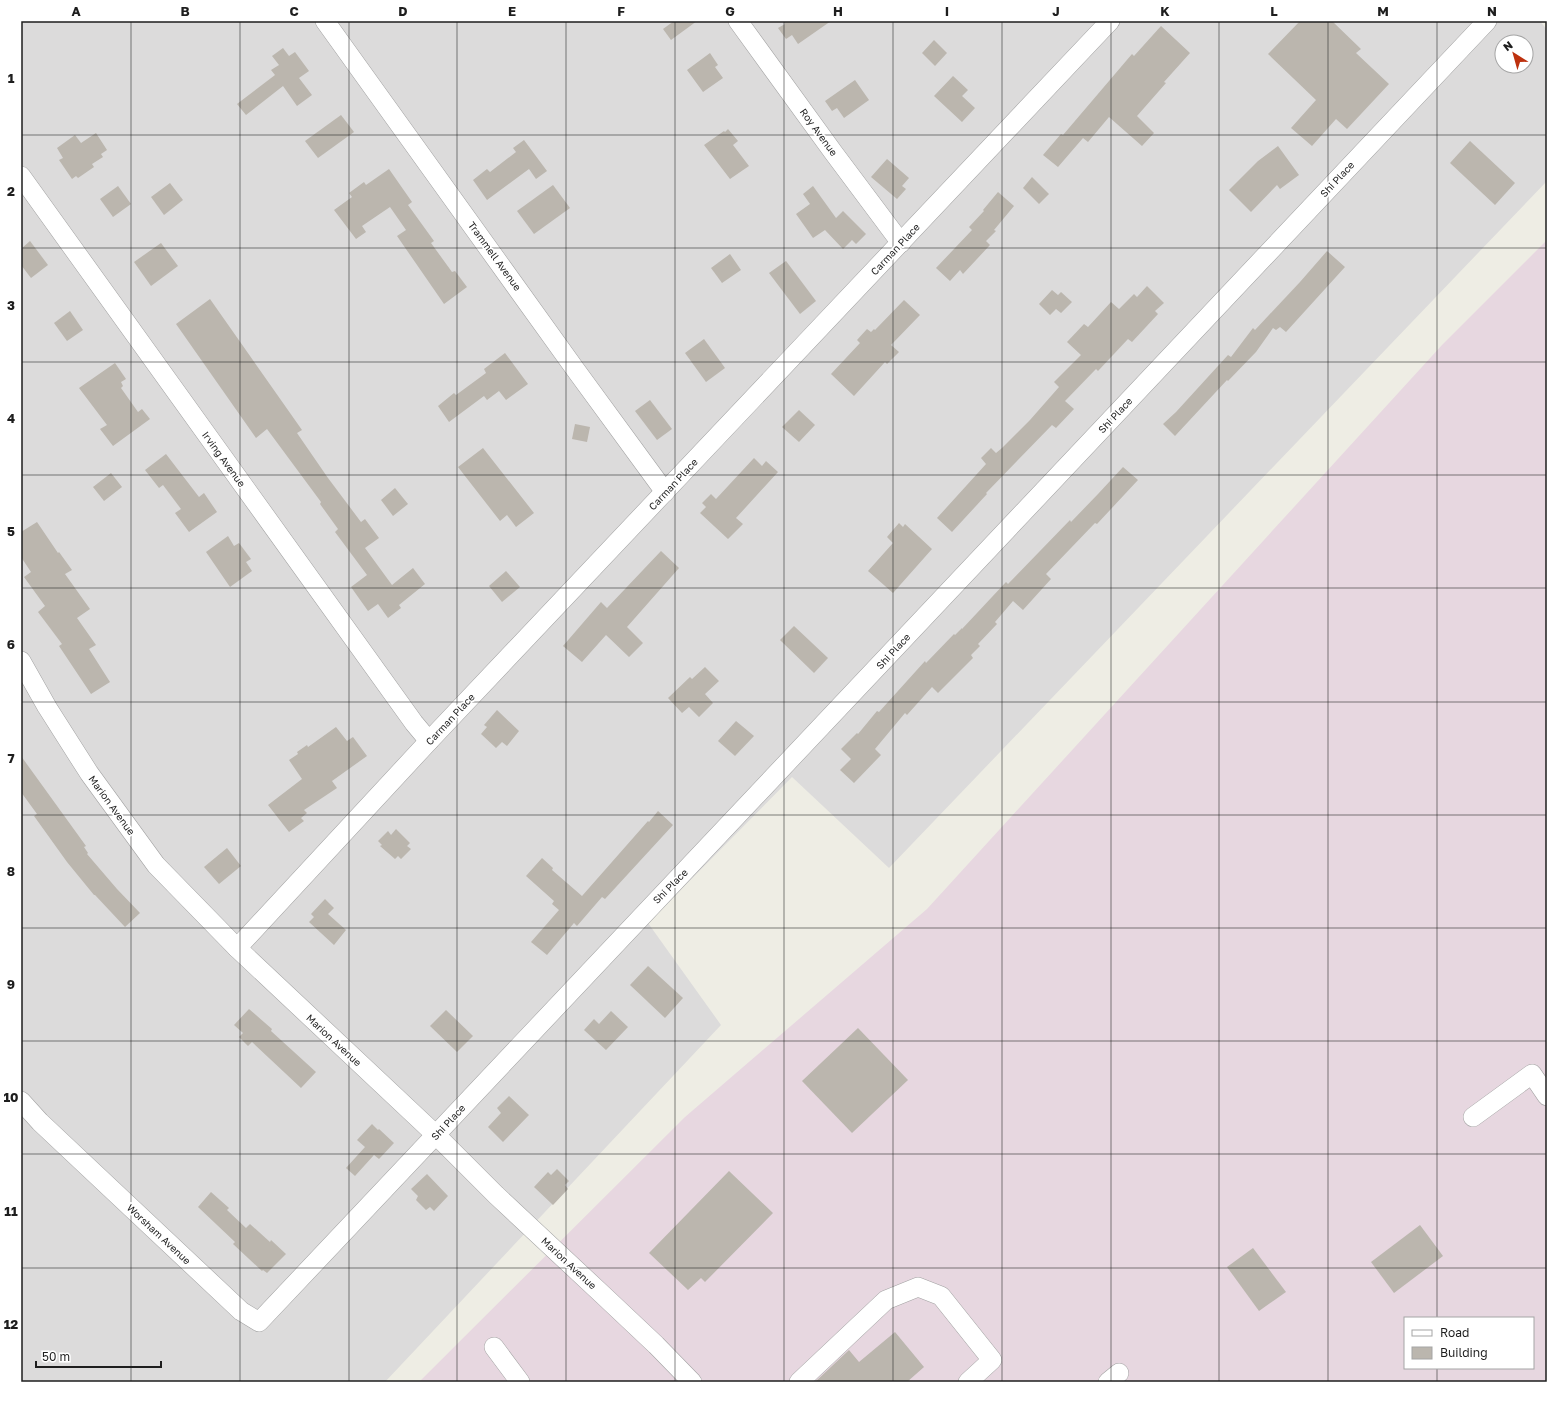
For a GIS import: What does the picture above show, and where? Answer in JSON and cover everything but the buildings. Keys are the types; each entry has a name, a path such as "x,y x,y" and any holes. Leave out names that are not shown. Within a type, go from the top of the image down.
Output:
{"street":[{"name":"Trammell Avenue","path":"325,21 665,492"},
{"name":"Roy Avenue","path":"738,21 901,243"},
{"name":"Carman Place","path":"237,948 429,741 1110,21"},
{"name":"Shi Place","path":"298,1280 1487,21"},
{"name":"Irving Avenue","path":"21,176 409,716 429,741"},
{"name":"Marion Avenue","path":"21,661 46,707 89,773 156,866 237,948 436,1135 496,1195 639,1328 692,1382"},
{"path":"1473,1117 1532,1074 1547,1096"},
{"name":"Worsham Avenue","path":"21,1101 40,1122 241,1311 259,1322 298,1280"},
{"path":"799,1382 886,1300 918,1287 941,1296 992,1360 968,1382"},
{"path":"494,1347 520,1382"}],"shaded area":[{"path":"21,21 1540,21 1547,30 1547,181 889,868 792,777 648,923 721,1025 385,1382 21,1382"},
{"path":"1547,240 1547,1382 419,1382 685,1117 927,909 1442,345"}]}
